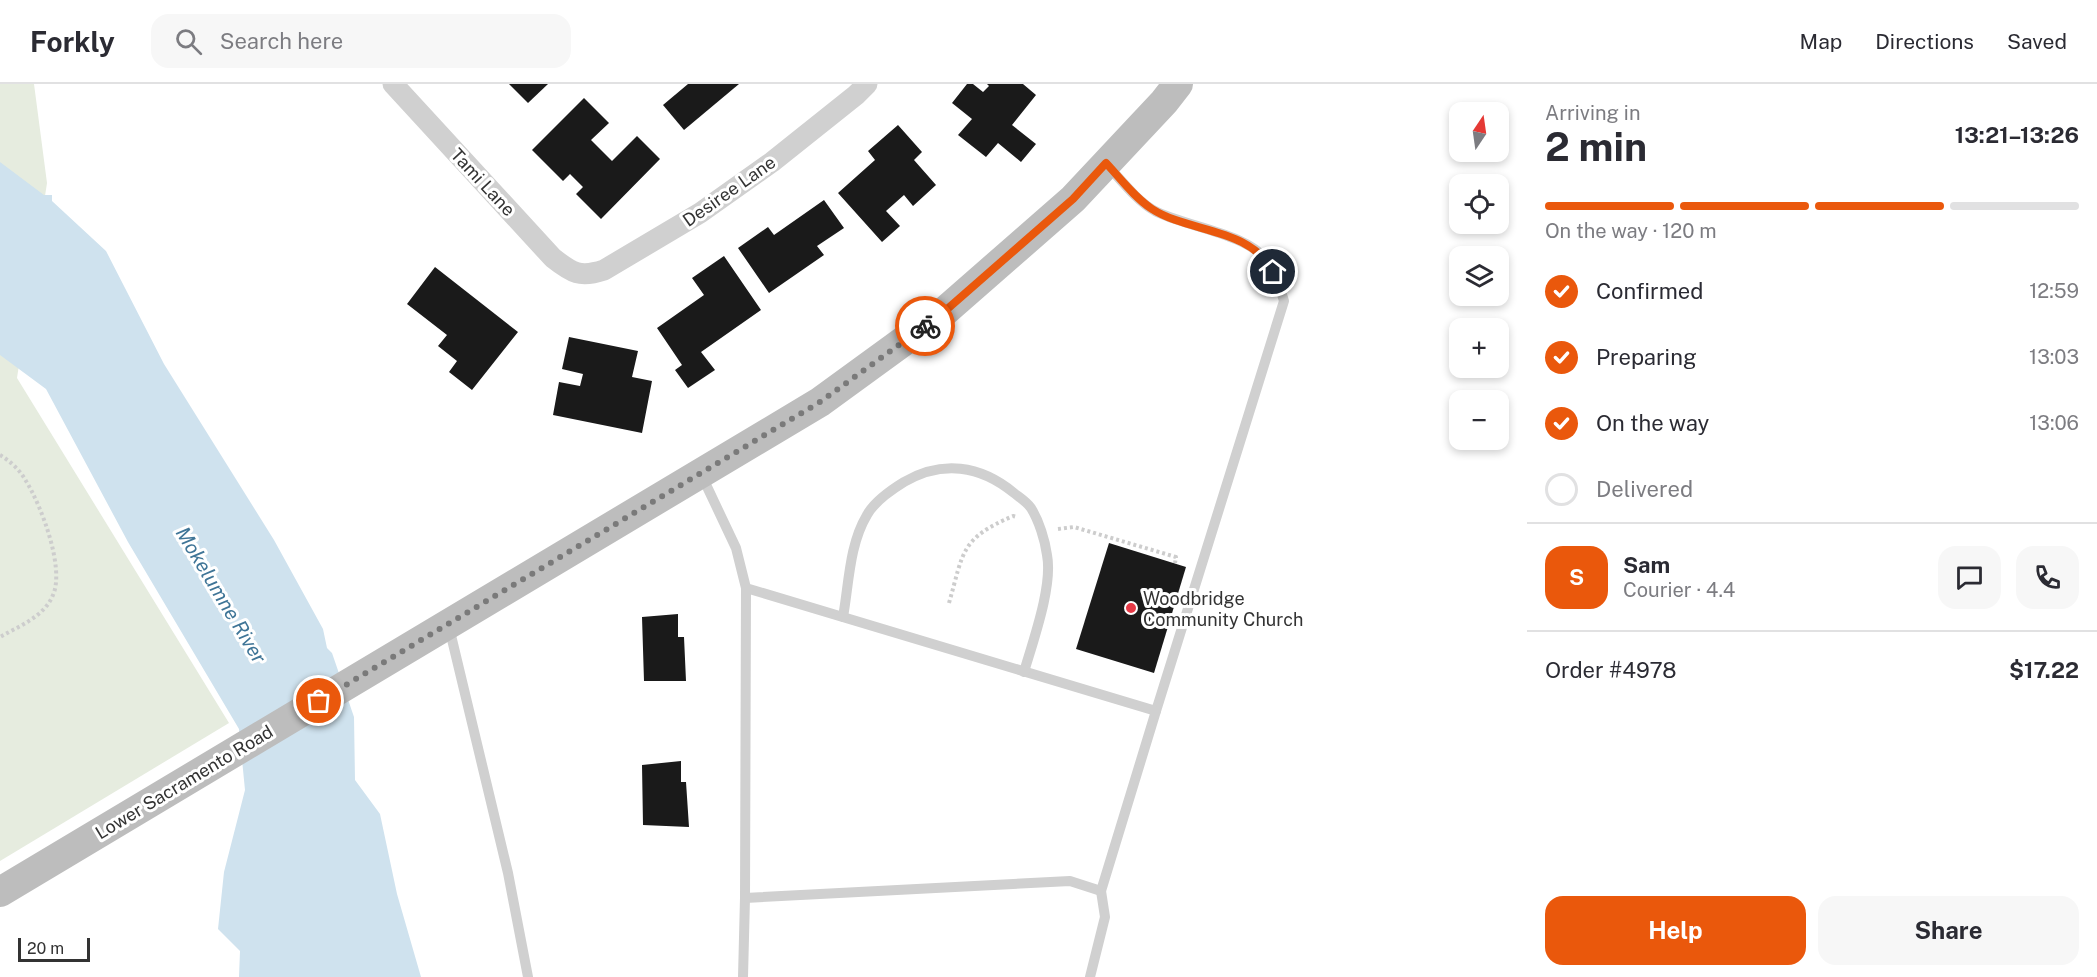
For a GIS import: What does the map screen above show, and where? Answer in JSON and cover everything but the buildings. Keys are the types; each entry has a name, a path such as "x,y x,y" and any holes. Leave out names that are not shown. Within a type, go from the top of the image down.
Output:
{"main road":[{"name":"Lower Sacramento Road","path":"0,891 820,402 945,311 1073,199 1178,84"}],"street":[{"name":"Tami Lane","path":"393,84 553,258 578,274"},
{"name":"Desiree Lane","path":"578,274 591,275 604,270 700,213 772,162 867,84"}],"lane":[{"path":"1090,977 1105,917 1101,891 1284,301 1279,283 1268,261 1252,248 1231,237 1154,210 1137,196 1106,163"},
{"path":"843,617 854,544 867,514 891,490 918,474 946,467 975,471 1005,485 1030,506 1048,556 1047,578 1041,610 1024,672"},
{"path":"700,474 736,548 746,588 743,977"},
{"path":"746,588 1156,711"},
{"path":"448,624 508,873 528,977"},
{"path":"745,898 1070,881 1101,891"}],"path":[{"path":"0,455 27,481 50,540 56,576 53,595 42,611 0,637"}],"shaded area":[{"path":"0,84 34,84 47,183 17,378 229,723 0,861"}],"water":[{"name":"Mokelumne River","path":"0,162 44,195 52,195 52,201 106,251 164,364 274,540 323,629 327,648 332,653 354,717 355,780 380,814 397,894 421,977 239,977 240,951 218,929 224,872 245,790 239,729 128,542 46,389 0,355"}],"way so far":[{"path":"319,701 820,402 925,326"}],"place":[{"name":"Woodbridge Community Church","path":"1131,608"}],"route":[{"path":"925,326 1073,199 1106,163 1137,196 1154,210 1231,237 1252,248 1268,261 1273,272"}]}
